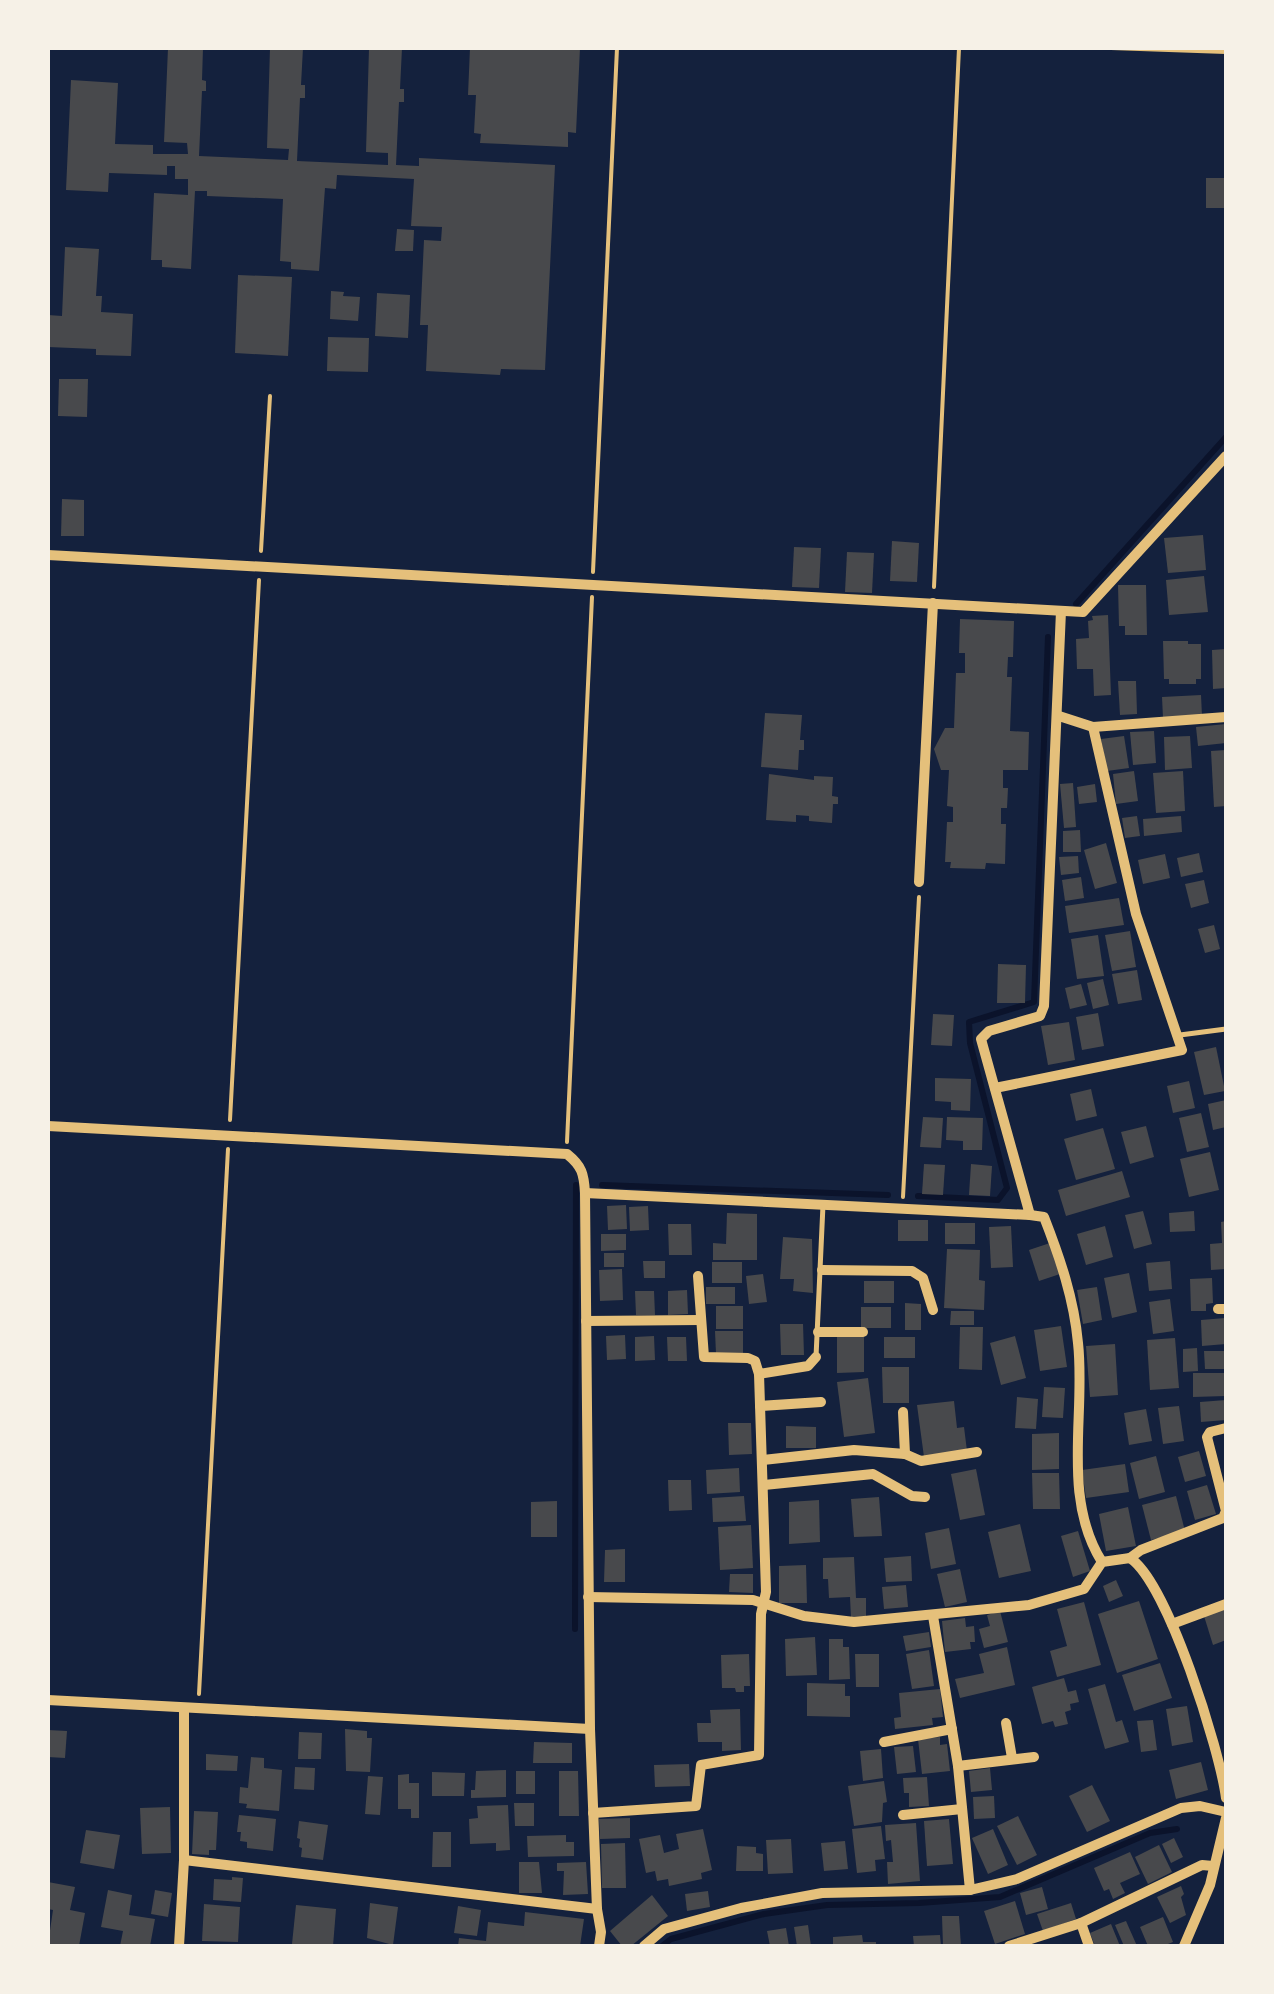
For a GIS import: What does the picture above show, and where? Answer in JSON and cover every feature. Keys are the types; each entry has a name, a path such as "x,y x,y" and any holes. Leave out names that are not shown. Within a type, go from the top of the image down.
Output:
{"street":[{"path":"48,555 1082,612 1226,456"},
{"path":"920,882 933,603"},
{"path":"1030,1215 982,1039 988,1031 1040,1016 1044,1006 1061,612"},
{"path":"1058,716 1092,727 1226,717"},
{"path":"994,1088 1182,1050 1136,914 1092,727"},
{"path":"48,1126 567,1154 584,1172 590,1729 599,1946"},
{"path":"585,1193 1044,1217 1067,1276 1079,1345 1080,1502 1102,1562"},
{"path":"822,1270 912,1272 923,1278 932,1310"},
{"path":"593,1814 696,1806 701,1764 759,1756 761,1614 765,1602 759,1374 755,1361 748,1358 704,1357 698,1276"},
{"path":"586,1321 700,1320"},
{"path":"818,1332 863,1332"},
{"path":"759,1374 808,1366 816,1357"},
{"path":"760,1406 821,1402"},
{"path":"902,1412 905,1454"},
{"path":"588,1597 765,1602 804,1616 854,1622 1030,1605 1084,1589 1102,1562 1130,1558 1226,1515 1207,1437 1210,1432 1226,1428"},
{"path":"763,1460 854,1450 905,1454 921,1461 977,1452"},
{"path":"764,1485 873,1474 912,1496 924,1497"},
{"path":"1130,1558 1150,1578 1172,1624 1223,1772 1226,1798"},
{"path":"1172,1624 1226,1604"},
{"path":"932,1616 958,1766 970,1890"},
{"path":"48,1700 590,1729"},
{"path":"179,1946 184,1860 184,1708"},
{"path":"1006,1723 1012,1758"},
{"path":"884,1742 952,1730"},
{"path":"958,1766 1034,1757"},
{"path":"644,1946 664,1929 741,1908 822,1893 970,1890 1017,1879 1181,1808 1200,1806 1226,1815 1210,1885 1184,1946"},
{"path":"903,1815 962,1809"},
{"path":"184,1860 597,1909"},
{"path":"1010,1946 1081,1923 1202,1866 1213,1866"},
{"path":"1081,1923 1089,1946"}],"lane":[{"path":"1178,1035 1226,1030"},
{"path":"816,1357 824,1205"}],"path":[{"path":"567,1154 617,48"},
{"path":"933,603 959,48"},
{"path":"1112,48 1226,52"},
{"path":"198,1709 270,396"},
{"path":"902,1209 920,882"}],"building":[{"path":"168,48 203,48 202,80 206,81 206,91 202,91 199,156 288,160 289,149 267,148 270,48 303,48 301,85 305,85 305,98 300,98 297,161 388,165 388,153 366,152 369,48 402,48 400,89 404,89 404,102 399,102 396,165 419,166 419,158 555,165 545,370 501,369 500,375 426,371 428,325 420,325 424,240 441,241 442,227 411,226 414,179 337,175 336,189 325,188 319,271 291,269 291,262 280,261 283,199 207,196 207,191 195,191 191,269 162,267 162,260 151,260 154,193 188,195 188,179 175,179 175,166 167,166 167,175 109,173 108,192 66,190 71,80 118,83 115,144 153,145 153,154 188,154 187,143 164,142"},
{"path":"470,48 580,48 576,133 568,132 568,147 480,143 481,134 474,133 476,95 468,95"},
{"path":"1206,178 1226,178 1226,208 1206,208"},
{"path":"397,229 414,230 413,251 395,251"},
{"path":"65,247 99,249 96,296 102,296 101,312 133,314 131,356 96,355 96,349 48,347 48,315 62,316"},
{"path":"238,275 292,277 288,356 235,353"},
{"path":"331,291 360,297 358,321 330,319"},
{"path":"377,293 410,295 408,338 375,336"},
{"path":"328,337 369,338 368,372 327,371"},
{"path":"59,379 88,379 87,417 58,416"},
{"path":"62,499 84,500 84,536 61,536"},
{"path":"1203,535 1206,570 1168,573 1164,538"},
{"path":"892,541 919,543 917,582 890,581"},
{"path":"794,547 821,548 819,588 792,587"},
{"path":"847,552 874,553 872,593 845,592"},
{"path":"1204,576 1208,612 1169,615 1166,580"},
{"path":"1118,585 1146,585 1147,635 1125,635 1125,626 1119,626"},
{"path":"1108,615 1111,695 1094,696 1093,669 1077,669 1076,639 1089,638 1088,621 1093,620 1092,616"},
{"path":"960,619 1014,621 1013,657 1008,657 1007,677 1012,677 1010,731 1029,732 1028,770 1003,770 1003,788 1008,788 1007,808 1001,808 1001,824 1006,824 1005,864 986,863 985,869 950,868 951,862 945,862 947,822 953,822 953,807 947,806 949,770 941,770 934,749 945,728 954,728 956,673 965,673 965,653 959,653"},
{"path":"1163,641 1201,644 1201,679 1196,679 1196,684 1169,684 1169,679 1164,679"},
{"path":"1226,649 1226,688 1213,689 1212,650"},
{"path":"1118,681 1136,681 1137,714 1120,715"},
{"path":"1201,695 1202,716 1163,718 1162,697"},
{"path":"765,713 802,715 800,740 804,740 804,750 799,750 798,770 761,767"},
{"path":"1226,724 1226,743 1198,746 1196,727"},
{"path":"1154,731 1156,763 1133,765 1130,732"},
{"path":"1124,736 1129,768 1107,771 1101,739"},
{"path":"1190,736 1192,768 1165,770 1164,737"},
{"path":"1226,750 1226,806 1214,807 1211,751"},
{"path":"1134,771 1138,801 1116,804 1113,774"},
{"path":"1183,771 1185,811 1156,813 1153,773"},
{"path":"769,774 814,780 814,776 833,777 832,796 838,797 838,804 833,804 832,823 809,821 809,816 796,815 796,822 766,820"},
{"path":"1073,783 1076,827 1064,828 1060,784"},
{"path":"1095,784 1097,802 1079,804 1077,787"},
{"path":"1137,816 1140,836 1125,838 1122,818"},
{"path":"1181,816 1182,832 1144,836 1143,819"},
{"path":"1080,830 1081,852 1063,852 1063,831"},
{"path":"1106,843 1117,883 1095,889 1084,850"},
{"path":"1199,853 1203,872 1181,877 1177,858"},
{"path":"1165,854 1170,878 1143,884 1138,860"},
{"path":"1078,856 1079,873 1061,875 1059,857"},
{"path":"1081,877 1084,898 1065,901 1062,880"},
{"path":"1204,880 1209,903 1191,908 1185,884"},
{"path":"1119,898 1124,925 1069,933 1065,906"},
{"path":"1214,925 1220,949 1205,953 1198,929"},
{"path":"1130,931 1136,967 1112,971 1105,935"},
{"path":"1098,935 1104,976 1077,979 1071,939"},
{"path":"998,964 1026,965 1025,1003 997,1003"},
{"path":"1137,970 1142,1000 1118,1004 1112,974"},
{"path":"1103,979 1109,1005 1093,1009 1087,983"},
{"path":"1081,984 1087,1005 1070,1009 1065,988"},
{"path":"1098,1013 1104,1046 1082,1050 1076,1017"},
{"path":"933,1014 954,1015 952,1046 931,1045"},
{"path":"1069,1022 1075,1060 1048,1065 1041,1026"},
{"path":"1216,1047 1225,1091 1204,1095 1194,1052"},
{"path":"935,1078 971,1079 970,1111 951,1110 951,1102 935,1101"},
{"path":"1189,1081 1195,1108 1173,1113 1167,1086"},
{"path":"1091,1089 1097,1116 1076,1121 1070,1094"},
{"path":"1226,1100 1226,1127 1213,1130 1208,1104"},
{"path":"1201,1113 1209,1147 1187,1152 1179,1118"},
{"path":"923,1117 943,1118 941,1148 920,1147"},
{"path":"947,1117 983,1118 982,1150 963,1150 963,1141 946,1140"},
{"path":"1146,1126 1154,1157 1130,1164 1121,1132"},
{"path":"1103,1128 1115,1169 1076,1180 1064,1139"},
{"path":"1210,1152 1219,1190 1189,1197 1180,1159"},
{"path":"924,1164 945,1165 943,1195 922,1194"},
{"path":"971,1164 992,1166 990,1196 969,1195"},
{"path":"1122,1171 1130,1197 1066,1216 1058,1190"},
{"path":"626,1205 627,1229 608,1230 607,1206"},
{"path":"648,1206 649,1230 630,1231 629,1207"},
{"path":"1143,1211 1152,1244 1134,1249 1125,1215"},
{"path":"1194,1211 1195,1231 1170,1232 1169,1213"},
{"path":"727,1213 757,1214 757,1260 713,1260 713,1243 726,1244"},
{"path":"898,1220 928,1220 928,1241 898,1241"},
{"path":"1226,1221 1226,1269 1211,1270 1210,1244 1222,1243 1221,1222"},
{"path":"945,1223 975,1223 975,1244 945,1244"},
{"path":"668,1224 691,1224 692,1255 669,1255"},
{"path":"1011,1226 1013,1267 991,1268 989,1227"},
{"path":"1105,1226 1113,1257 1086,1265 1077,1234"},
{"path":"601,1234 626,1234 626,1250 601,1251"},
{"path":"783,1237 812,1239 813,1293 793,1291 794,1279 780,1279"},
{"path":"1050,1243 1060,1274 1039,1281 1029,1250"},
{"path":"947,1249 980,1250 984,1310 944,1308"},
{"path":"604,1253 624,1253 624,1267 604,1267"},
{"path":"643,1261 665,1261 665,1278 644,1278"},
{"path":"1170,1261 1172,1289 1149,1291 1146,1263"},
{"path":"712,1262 742,1262 742,1283 712,1283"},
{"path":"622,1269 623,1300 600,1301 599,1270"},
{"path":"1129,1273 1137,1312 1112,1318 1104,1278"},
{"path":"763,1274 767,1302 749,1304 746,1276"},
{"path":"1212,1278 1213,1303 1206,1304 1206,1311 1191,1311 1190,1279"},
{"path":"864,1281 894,1281 894,1303 864,1303"},
{"path":"706,1287 735,1287 735,1304 706,1304"},
{"path":"1097,1287 1102,1320 1083,1324 1077,1290"},
{"path":"687,1290 688,1314 668,1315 668,1291"},
{"path":"635,1291 654,1291 655,1315 636,1315"},
{"path":"1170,1299 1174,1331 1153,1334 1149,1302"},
{"path":"905,1303 921,1304 921,1330 905,1330"},
{"path":"716,1306 743,1306 743,1329 716,1329"},
{"path":"861,1307 891,1307 891,1328 861,1328"},
{"path":"951,1311 974,1311 974,1325 950,1325"},
{"path":"1225,1318 1226,1344 1202,1346 1201,1320"},
{"path":"780,1324 803,1324 804,1355 781,1355"},
{"path":"1061,1326 1067,1367 1040,1371 1034,1330"},
{"path":"960,1327 983,1327 982,1370 959,1369"},
{"path":"715,1331 743,1331 743,1354 716,1354"},
{"path":"625,1335 626,1359 607,1360 606,1336"},
{"path":"654,1336 655,1360 635,1361 635,1337"},
{"path":"837,1336 864,1336 864,1372 837,1373"},
{"path":"1015,1336 1026,1378 1001,1385 990,1343"},
{"path":"667,1337 686,1337 687,1361 668,1361"},
{"path":"884,1337 915,1337 915,1358 884,1358"},
{"path":"1175,1338 1179,1388 1150,1390 1147,1340"},
{"path":"1115,1344 1118,1395 1090,1397 1086,1346"},
{"path":"1197,1348 1198,1371 1183,1372 1183,1349"},
{"path":"1204,1351 1226,1351 1226,1369 1205,1369"},
{"path":"882,1367 909,1367 909,1403 883,1403"},
{"path":"1193,1373 1226,1373 1226,1396 1193,1397"},
{"path":"868,1378 875,1433 844,1437 837,1382"},
{"path":"1044,1387 1065,1388 1063,1418 1042,1417"},
{"path":"1017,1397 1038,1399 1036,1429 1015,1428"},
{"path":"1226,1400 1226,1420 1201,1422 1200,1402"},
{"path":"954,1401 957,1428 964,1427 967,1451 924,1457 917,1405"},
{"path":"1179,1406 1184,1441 1163,1444 1158,1408"},
{"path":"1146,1409 1152,1441 1129,1445 1124,1413"},
{"path":"728,1423 751,1423 752,1454 729,1455"},
{"path":"786,1426 816,1427 816,1448 786,1448"},
{"path":"1059,1433 1059,1469 1032,1470 1032,1434"},
{"path":"1199,1451 1206,1476 1185,1482 1178,1457"},
{"path":"1156,1456 1165,1492 1139,1499 1130,1463"},
{"path":"1125,1464 1129,1492 1086,1498 1082,1470"},
{"path":"739,1468 740,1492 707,1494 706,1470"},
{"path":"976,1469 985,1515 960,1520 951,1474"},
{"path":"1032,1473 1059,1473 1060,1509 1033,1509"},
{"path":"668,1480 691,1480 692,1510 669,1511"},
{"path":"1207,1485 1216,1514 1195,1520 1187,1491"},
{"path":"744,1496 746,1521 713,1522 712,1498"},
{"path":"1176,1496 1185,1531 1151,1540 1142,1505"},
{"path":"879,1497 882,1536 854,1537 851,1499"},
{"path":"819,1500 820,1542 789,1544 789,1502"},
{"path":"557,1501 557,1537 531,1537 531,1502"},
{"path":"1128,1507 1136,1546 1106,1551 1099,1514"},
{"path":"1020,1524 1031,1571 999,1578 988,1532"},
{"path":"751,1525 753,1568 720,1570 718,1527"},
{"path":"949,1528 956,1564 931,1569 925,1533"},
{"path":"1078,1531 1090,1571 1073,1577 1061,1536"},
{"path":"625,1549 625,1582 604,1582 605,1550"},
{"path":"911,1556 912,1581 886,1582 884,1558"},
{"path":"854,1557 856,1598 866,1598 866,1617 851,1618 850,1597 829,1598 828,1579 823,1579 823,1558"},
{"path":"806,1565 807,1603 779,1603 779,1566"},
{"path":"960,1569 967,1602 945,1607 937,1574"},
{"path":"730,1574 753,1574 753,1593 729,1592"},
{"path":"1116,1580 1123,1596 1109,1602 1103,1586"},
{"path":"906,1585 908,1607 884,1609 882,1587"},
{"path":"1139,1601 1158,1659 1117,1673 1098,1614"},
{"path":"1084,1602 1101,1665 1057,1677 1050,1651 1067,1646 1057,1609"},
{"path":"1226,1608 1226,1640 1213,1645 1204,1616"},
{"path":"1000,1611 1008,1642 984,1648 979,1629 990,1626 987,1615"},
{"path":"965,1618 966,1627 974,1626 975,1642 970,1642 971,1649 945,1652 942,1621"},
{"path":"929,1632 931,1647 906,1651 903,1636"},
{"path":"815,1637 817,1675 786,1676 785,1639"},
{"path":"829,1639 843,1639 843,1647 849,1647 850,1679 829,1680"},
{"path":"1007,1647 1015,1685 960,1698 955,1679 984,1673 979,1654"},
{"path":"929,1650 934,1686 912,1689 906,1654"},
{"path":"749,1654 750,1686 744,1686 744,1692 722,1688 721,1655"},
{"path":"855,1654 879,1654 879,1687 856,1687"},
{"path":"1160,1663 1172,1698 1134,1711 1122,1675"},
{"path":"1064,1678 1068,1692 1076,1690 1079,1702 1070,1704 1071,1710 1065,1712 1068,1724 1042,1724 1032,1687"},
{"path":"807,1683 845,1684 845,1696 850,1696 850,1717 807,1716"},
{"path":"1105,1684 1116,1722 1122,1720 1129,1742 1105,1749 1088,1689"},
{"path":"940,1689 943,1717 932,1718 933,1725 895,1729 894,1718 901,1717 899,1693"},
{"path":"1187,1706 1193,1742 1172,1746 1166,1709"},
{"path":"740,1709 741,1750 722,1751 722,1742 698,1742 697,1723 711,1723 710,1710"},
{"path":"1153,1720 1157,1750 1141,1752 1137,1721"},
{"path":"345,1729 367,1731 367,1738 372,1738 370,1772 346,1771"},
{"path":"48,1730 67,1731 65,1758 48,1757"},
{"path":"299,1732 322,1733 321,1759 298,1759"},
{"path":"940,1737 940,1745 947,1744 950,1771 922,1774 918,1739"},
{"path":"534,1742 572,1743 572,1763 533,1763"},
{"path":"913,1746 916,1772 897,1774 894,1747"},
{"path":"881,1749 883,1778 863,1781 860,1751"},
{"path":"206,1754 238,1756 237,1771 206,1770"},
{"path":"251,1757 264,1758 264,1768 282,1770 279,1811 246,1808 247,1804 239,1803 240,1787 248,1788"},
{"path":"1201,1762 1208,1790 1176,1799 1169,1770"},
{"path":"689,1764 690,1786 655,1787 654,1765"},
{"path":"295,1767 315,1768 314,1790 294,1789"},
{"path":"990,1768 992,1790 971,1792 969,1771"},
{"path":"506,1770 506,1797 471,1798 476,1771"},
{"path":"516,1771 535,1771 535,1794 516,1794"},
{"path":"559,1771 578,1771 579,1816 559,1816"},
{"path":"432,1772 465,1773 464,1796 432,1796"},
{"path":"409,1774 409,1783 419,1783 419,1818 411,1818 411,1809 398,1809 398,1775"},
{"path":"368,1776 383,1777 380,1815 365,1814"},
{"path":"927,1777 929,1806 909,1807 903,1778"},
{"path":"884,1781 887,1802 883,1803 882,1822 854,1826 848,1786"},
{"path":"1092,1785 1110,1821 1087,1832 1069,1796"},
{"path":"994,1796 995,1818 974,1819 973,1797"},
{"path":"514,1803 534,1803 534,1826 515,1826"},
{"path":"508,1805 510,1850 496,1851 496,1843 470,1844 469,1819 478,1818 477,1806"},
{"path":"170,1807 171,1853 142,1854 140,1808"},
{"path":"194,1811 218,1812 216,1850 209,1850 209,1855 192,1854"},
{"path":"239,1815 276,1819 273,1851 247,1848 247,1842 240,1841"},
{"path":"1018,1816 1037,1855 1017,1865 997,1826"},
{"path":"630,1818 630,1838 600,1839 599,1819"},
{"path":"949,1819 953,1864 927,1866 924,1821"},
{"path":"299,1821 328,1825 323,1860 301,1857"},
{"path":"916,1823 920,1881 888,1884 887,1862 893,1862 885,1825"},
{"path":"881,1826 885,1859 875,1860 876,1871 857,1873 852,1829"},
{"path":"703,1829 712,1870 701,1873 702,1879 669,1886 668,1879 657,1881 655,1871 646,1873 639,1839 660,1835 664,1853 679,1849 676,1834"},
{"path":"993,1829 1008,1865 988,1874 972,1838"},
{"path":"86,1830 120,1835 114,1869 80,1863"},
{"path":"433,1832 451,1832 451,1867 432,1867"},
{"path":"566,1835 566,1842 574,1842 574,1856 528,1857 527,1836"},
{"path":"1174,1838 1183,1857 1171,1863 1162,1844"},
{"path":"791,1839 793,1873 768,1874 766,1840"},
{"path":"845,1841 848,1869 824,1871 821,1843"},
{"path":"625,1843 626,1888 602,1888 601,1844"},
{"path":"1159,1845 1172,1872 1148,1884 1135,1857"},
{"path":"737,1846 756,1847 756,1853 763,1854 763,1871 736,1871"},
{"path":"1130,1852 1140,1874 1120,1883 1125,1893 1113,1899 1109,1889 1104,1891 1094,1868"},
{"path":"519,1862 539,1862 542,1893 519,1893"},
{"path":"586,1862 588,1894 563,1895 564,1871 557,1871 557,1863"},
{"path":"243,1878 241,1902 213,1900 214,1879"},
{"path":"48,1882 75,1887 70,1910 85,1913 79,1946 48,1944 53,1910 48,1909"},
{"path":"1181,1886 1186,1915 1170,1923 1157,1897"},
{"path":"1042,1887 1048,1909 1026,1915 1020,1893"},
{"path":"108,1890 132,1895 129,1915 155,1919 150,1946 120,1946 123,1931 101,1927"},
{"path":"155,1890 172,1893 168,1917 151,1914"},
{"path":"708,1891 710,1907 687,1911 685,1894"},
{"path":"652,1895 668,1916 631,1946 622,1946 610,1931"},
{"path":"1015,1901 1025,1934 995,1944 984,1911"},
{"path":"370,1903 398,1907 393,1945 367,1938"},
{"path":"1071,1903 1076,1919 1043,1931 1037,1914"},
{"path":"204,1904 240,1907 238,1942 202,1941"},
{"path":"296,1905 336,1909 333,1946 292,1944"},
{"path":"458,1906 481,1910 477,1936 454,1933"},
{"path":"525,1912 584,1919 580,1946 458,1946 459,1938 486,1941 488,1922 524,1926"},
{"path":"942,1916 959,1916 961,1946 943,1946"},
{"path":"1163,1917 1173,1942 1148,1946 1140,1927"},
{"path":"1126,1921 1137,1946 1124,1946 1115,1925"},
{"path":"1111,1924 1120,1946 1095,1946 1090,1933"},
{"path":"808,1925 811,1946 797,1946 794,1927"},
{"path":"786,1928 789,1946 770,1946 767,1931"},
{"path":"862,1935 863,1942 876,1942 876,1946 833,1946 833,1937"},
{"path":"940,1935 941,1946 914,1946 913,1936"}],"waterway":[{"path":"1076,604 1226,437"},
{"path":"918,1196 998,1200 1007,1188 970,1043 969,1022 1034,1002 1048,637"},
{"path":"575,1629 576,1185"},
{"path":"602,1185 888,1195"},
{"path":"662,1946 671,1939 764,1914 827,1905 1000,1897 1150,1833 1177,1829"}]}
